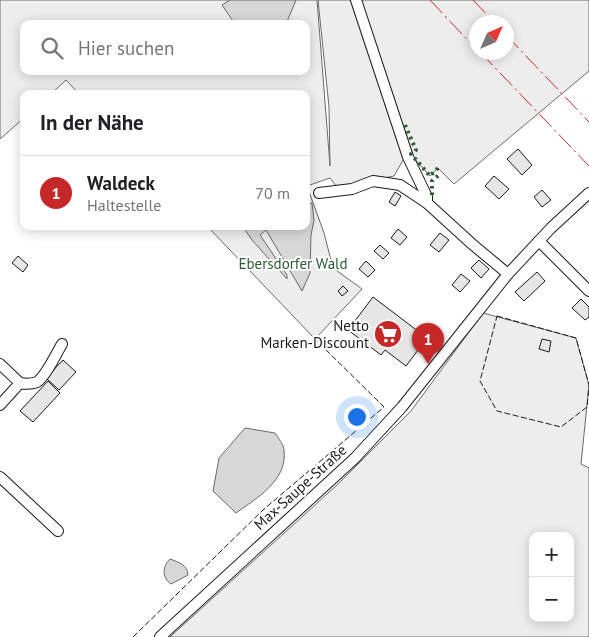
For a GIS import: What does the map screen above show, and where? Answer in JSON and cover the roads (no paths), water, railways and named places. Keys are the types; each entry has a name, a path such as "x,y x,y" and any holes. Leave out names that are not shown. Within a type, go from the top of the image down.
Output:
{"street":[{"path":"356,0 408,157 427,197 427,202"},
{"path":"320,193 352,188 372,182 400,186 427,202 508,274"},
{"name":"Max-Saupe-Straße","path":"160,637 355,458 402,407 508,274 589,193"},
{"path":"539,241 589,291"},
{"path":"0,364 20,383 37,382 62,344"},
{"path":"0,405 20,383"},
{"path":"0,477 58,531"}],"place":[{"name":"Netto Marken-Discount","path":"388,334"},
{"name":"Waldeck","path":"428,364"}],"park label":[{"name":"Ebersdorfer Wald","path":"293,263"}]}
